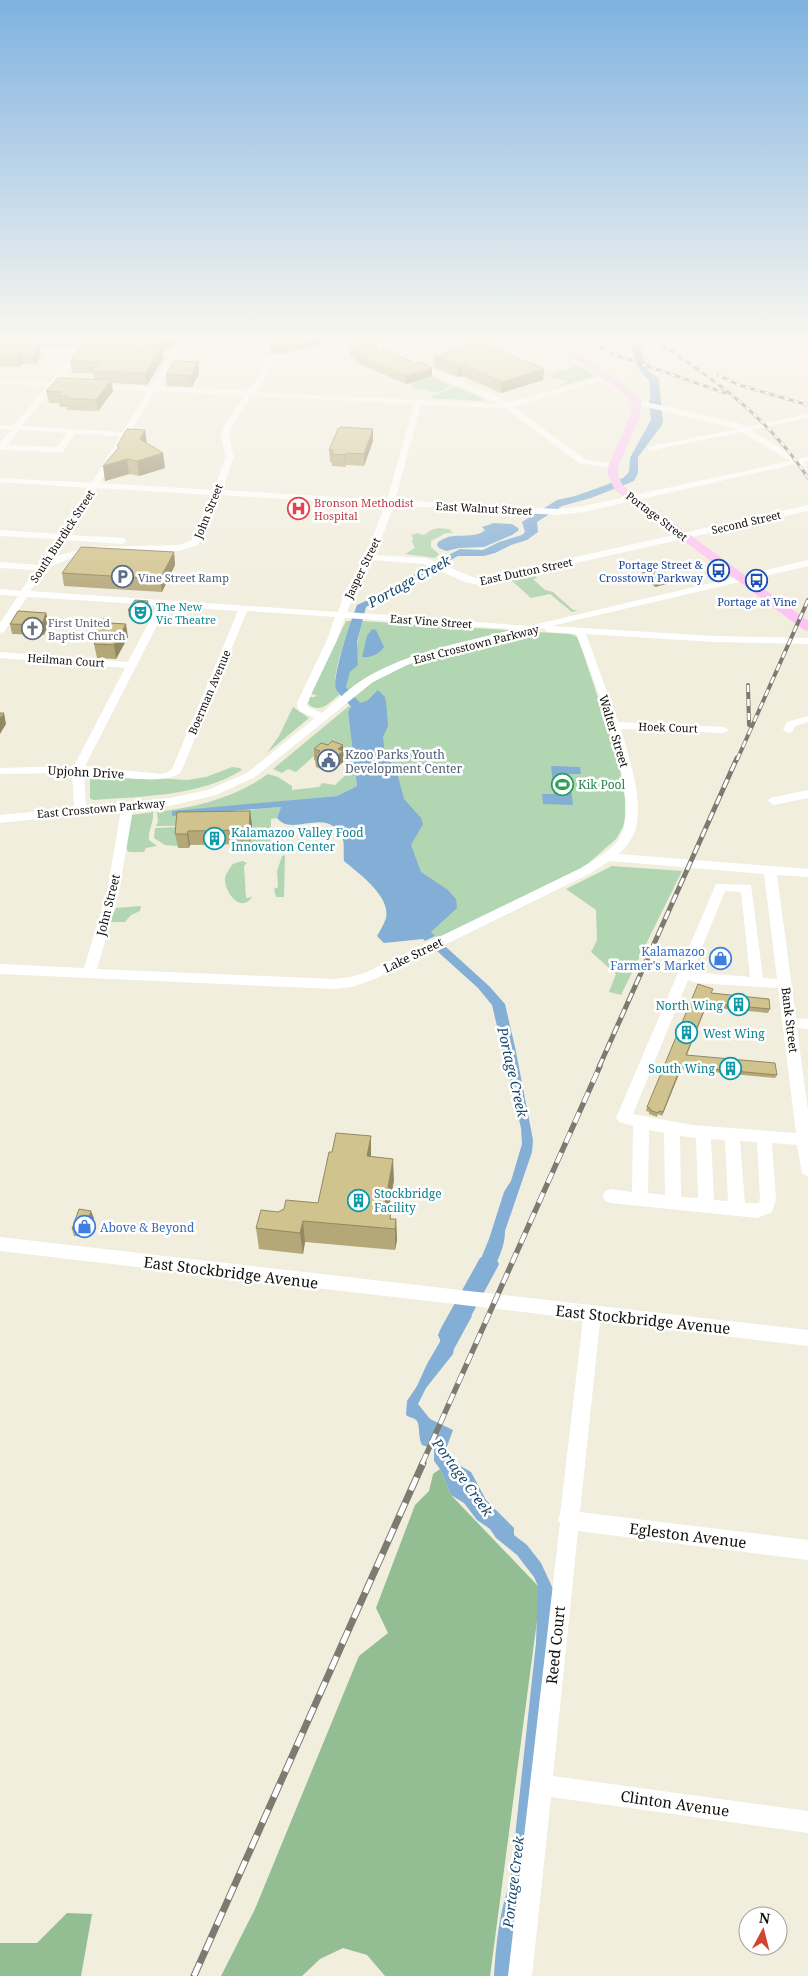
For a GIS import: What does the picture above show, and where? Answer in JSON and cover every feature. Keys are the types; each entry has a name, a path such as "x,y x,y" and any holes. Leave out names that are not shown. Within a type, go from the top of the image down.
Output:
{"main road":[{"path":"613,467 630,428"},
{"name":"Portage Street","path":"613,467 617,484 633,498 808,627"}],"street":[{"path":"0,448 17,428"},
{"path":"21,428 125,434"},
{"name":"South Burdick Street","path":"0,630 43,567 128,428"},
{"name":"John Street","path":"43,567 55,558 75,552 186,547 195,543 230,456 225,436 228,428"},
{"name":"Jasper Street","path":"323,717 306,711 302,707 349,594 370,557 390,503 411,428"},
{"path":"537,428 582,461 613,467"},
{"path":"651,449 748,428"},
{"path":"744,429 808,468"},
{"path":"0,448 59,450 74,431"},
{"name":"East Walnut Street","path":"0,480 554,512 572,511 808,459"},
{"name":"Second Street","path":"684,536 808,508"},
{"path":"0,533 182,544 199,535"},
{"name":"East Dutton Street","path":"370,557 419,560 436,565 468,580 478,582 684,536"},
{"path":"126,549 133,544 146,542"},
{"name":"East Crosstown Parkway","path":"0,819 29,814 80,811 193,798 227,788 251,774 377,675 415,659 684,591 808,563"},
{"path":"0,566 43,567"},
{"name":"East Vine Street","path":"0,592 580,631 754,641 808,641"},
{"path":"80,811 78,769 164,603"},
{"name":"Boerman Avenue","path":"172,775 177,770 244,608"},
{"name":"Walter Street","path":"580,631 613,725 625,768 632,817 625,839 608,857"},
{"name":"Heilman Court","path":"0,655 132,665"},
{"path":"788,730 791,724 808,719"},
{"name":"Hoek Court","path":"613,725 724,730"},
{"name":"Upjohn Drive","path":"0,771 78,769 155,776 172,775"},
{"path":"774,802 808,794"},
{"name":"John Street","path":"89,974 113,892 128,805"},
{"path":"608,857 808,873"},
{"name":"Lake Street","path":"0,970 334,984 352,982 372,975 437,944 585,871 608,857"},
{"name":"Bank Street","path":"770,870 807,1152"},
{"path":"757,982 747,888 720,887 624,1118 672,1129 764,1137 807,1152"},
{"path":"683,974 696,978 785,984"},
{"path":"790,1022 808,1024"},
{"path":"640,1199 641,1123"},
{"path":"672,1129 673,1202"},
{"path":"703,1132 706,1206"},
{"path":"732,1135 737,1209"},
{"path":"611,1196 756,1211 766,1207 768,1199 764,1137"},
{"name":"East Stockbridge Avenue","path":"0,1244 808,1338"},
{"name":"Reed Court","path":"520,1976 542,1784 568,1520 592,1314"},
{"name":"Egleston Avenue","path":"568,1520 808,1550"},
{"name":"Clinton Avenue","path":"542,1784 808,1822"}],"green space":[{"path":"439,528 449,529 453,533 446,533 431,541 431,547 439,554 435,558 405,554 415,548 412,542 413,537 410,536 417,533 424,535 431,530"},
{"path":"535,575 537,578 533,579 545,590 553,592 573,610 578,610 572,612 550,594 531,598 511,580"},
{"path":"346,621 352,621 339,658 336,674 335,684 339,695 320,708 312,707 308,704 310,697 315,697 316,695 311,694"},
{"path":"362,621 570,634 578,637 618,759 625,799 625,817 623,827 616,839 583,868 438,938 432,935 345,687 350,672 358,661 356,650"},
{"path":"349,706 352,708 348,712 357,786 337,796 172,812 218,813 281,807 277,818 271,819 270,849 250,849 252,825 156,826 158,822 157,812 215,800 242,789 268,774 278,777 292,786 292,790 319,787 322,783 335,785 350,771 343,761 314,756 296,772 288,769 282,773 273,769"},
{"path":"293,707 309,718 267,753 279,736"},
{"path":"232,767 242,770 207,786 189,790 170,794 93,800 90,798 90,776 92,774 187,780 206,777"},
{"path":"153,812 149,840 157,846 146,848 144,852 129,852 126,848 132,815"},
{"path":"178,827 177,846 165,845 154,838 155,828"},
{"path":"285,855 284,897 276,897 274,889 278,887 277,871 282,856"},
{"path":"242,861 247,863 244,866 246,898 252,897 248,902 243,903 238,902 230,895 225,884 225,878 233,864"},
{"path":"612,866 682,871 621,995 609,992 616,974 591,952 597,940 596,910 566,889"},
{"path":"141,906 140,911 131,915 125,922 109,922 116,908"},
{"path":"440,1469 451,1495 538,1586 538,1613 490,1976 385,1976 367,1955 343,1948 320,1959 302,1976 221,1976 255,1909 359,1656 388,1633 376,1608 415,1505 429,1491 433,1474"},
{"path":"67,1913 92,1914 81,1976 0,1976 0,1943 37,1943"}],"water":[{"path":"646,428 660,428 638,457 638,473 634,481 591,498 562,506 537,522 538,532 527,540 484,556 458,556 366,607 357,642 358,665 350,672 346,687 360,703 367,701 378,690 385,697 388,726 383,737 385,756 396,769 404,799 421,818 423,824 411,845 421,872 448,890 456,899 457,908 431,932 435,936 425,941 423,939 384,943 377,936 386,918 384,901 365,879 344,861 342,837 336,828 328,823 291,825 283,823 277,818 281,807 172,816 172,811 337,796 357,786 348,712 351,707 337,691 335,683 343,648 357,605 391,589 460,549 483,550 499,542 522,535 525,532 522,522 557,500 575,496 623,478 629,472 630,458"},
{"path":"494,523 512,524 519,530 484,547 459,548 446,551 437,545 438,542 450,537 479,534 485,530 482,527"},
{"path":"372,629 376,630 384,647 374,655 362,657 367,636"},
{"name":"Kik Pool","path":"551,766 580,767 581,774 569,774 573,805 543,804 542,794 554,794"},
{"path":"446,947 489,986 505,1004 533,1140 532,1152 505,1231 501,1252 481,1285 471,1283 489,1239 504,1192 511,1181 522,1144 521,1128 492,1005 478,988 437,951"},
{"path":"456,1314 472,1316 453,1354 426,1388 418,1404 430,1419 453,1430 446,1449 454,1462 471,1472 486,1500 514,1528 514,1535 527,1545 541,1563 553,1589 511,1976 494,1976 499,1929 510,1883 536,1643 538,1586 534,1577 517,1555 496,1538 490,1529 477,1520 464,1503 451,1495 440,1469 434,1461 434,1449 422,1445 417,1421 406,1415 407,1401"}],"building":[{"path":"127,429 145,430 140,439 163,453 137,461 127,459 103,466 119,447 117,446"},
{"path":"338,429 373,429 364,454 331,454 333,450 329,450"},
{"path":"81,547 174,552 160,579 62,573"},
{"path":"653,570 667,581 656,584 642,573"},
{"path":"135,600 148,601 142,612 128,610"},
{"path":"18,611 46,613 42,625 10,624"},
{"path":"103,619 111,619 109,623 126,624 114,645 94,644 99,636 97,635 99,632 95,632"},
{"path":"332,741 343,745 338,749 343,751 335,758 330,756 325,760 315,756 320,751 314,749 321,743 328,745"},
{"path":"250,811 249,830 188,831 187,834 175,834 177,812"},
{"path":"698,984 713,989 711,993 769,999 770,1009 707,1003 686,1055 775,1063 777,1075 681,1066 663,1112 659,1111 658,1113 647,1107"},
{"path":"336,1133 371,1136 367,1156 393,1159 384,1210 391,1211 390,1219 396,1219 395,1229 303,1221 300,1233 256,1228 261,1210 278,1212 284,1209 286,1200 318,1203 329,1152 332,1152"},
{"path":"79,1209 91,1211 84,1230 72,1229"}],"waterway":[{"name":"Portage Creek","path":"449,1335 488,1264"}],"railway":[{"path":"768,428 792,455 808,478"},
{"path":"737,760 808,600"},
{"path":"748,685 749,725"},
{"path":"599,1067 737,758"},
{"path":"422,1464 600,1066"},
{"path":"194,1976 423,1463"}],"place":[{"name":"Bronson Methodist Hospital","path":"298,508"},
{"name":"Portage Street & Crosstown Parkway","path":"719,570"},
{"name":"Vine Street Ramp","path":"122,577"},
{"name":"Portage at Vine","path":"757,580"},
{"name":"The New Vic Theatre","path":"140,612"},
{"name":"First United Baptist Church","path":"32,628"},
{"name":"Kzoo Parks Youth Development Center","path":"329,761"},
{"name":"Kik Pool","path":"562,784"},
{"name":"Kalamazoo Valley Food Innovation Center","path":"215,839"},
{"name":"Kalamazoo Farmer's Market","path":"721,958"},
{"name":"North Wing","path":"739,1005"},
{"name":"West Wing","path":"687,1033"},
{"name":"South Wing","path":"731,1068"},
{"name":"Stockbridge Facility","path":"358,1200"},
{"name":"Above & Beyond","path":"84,1227"}]}
